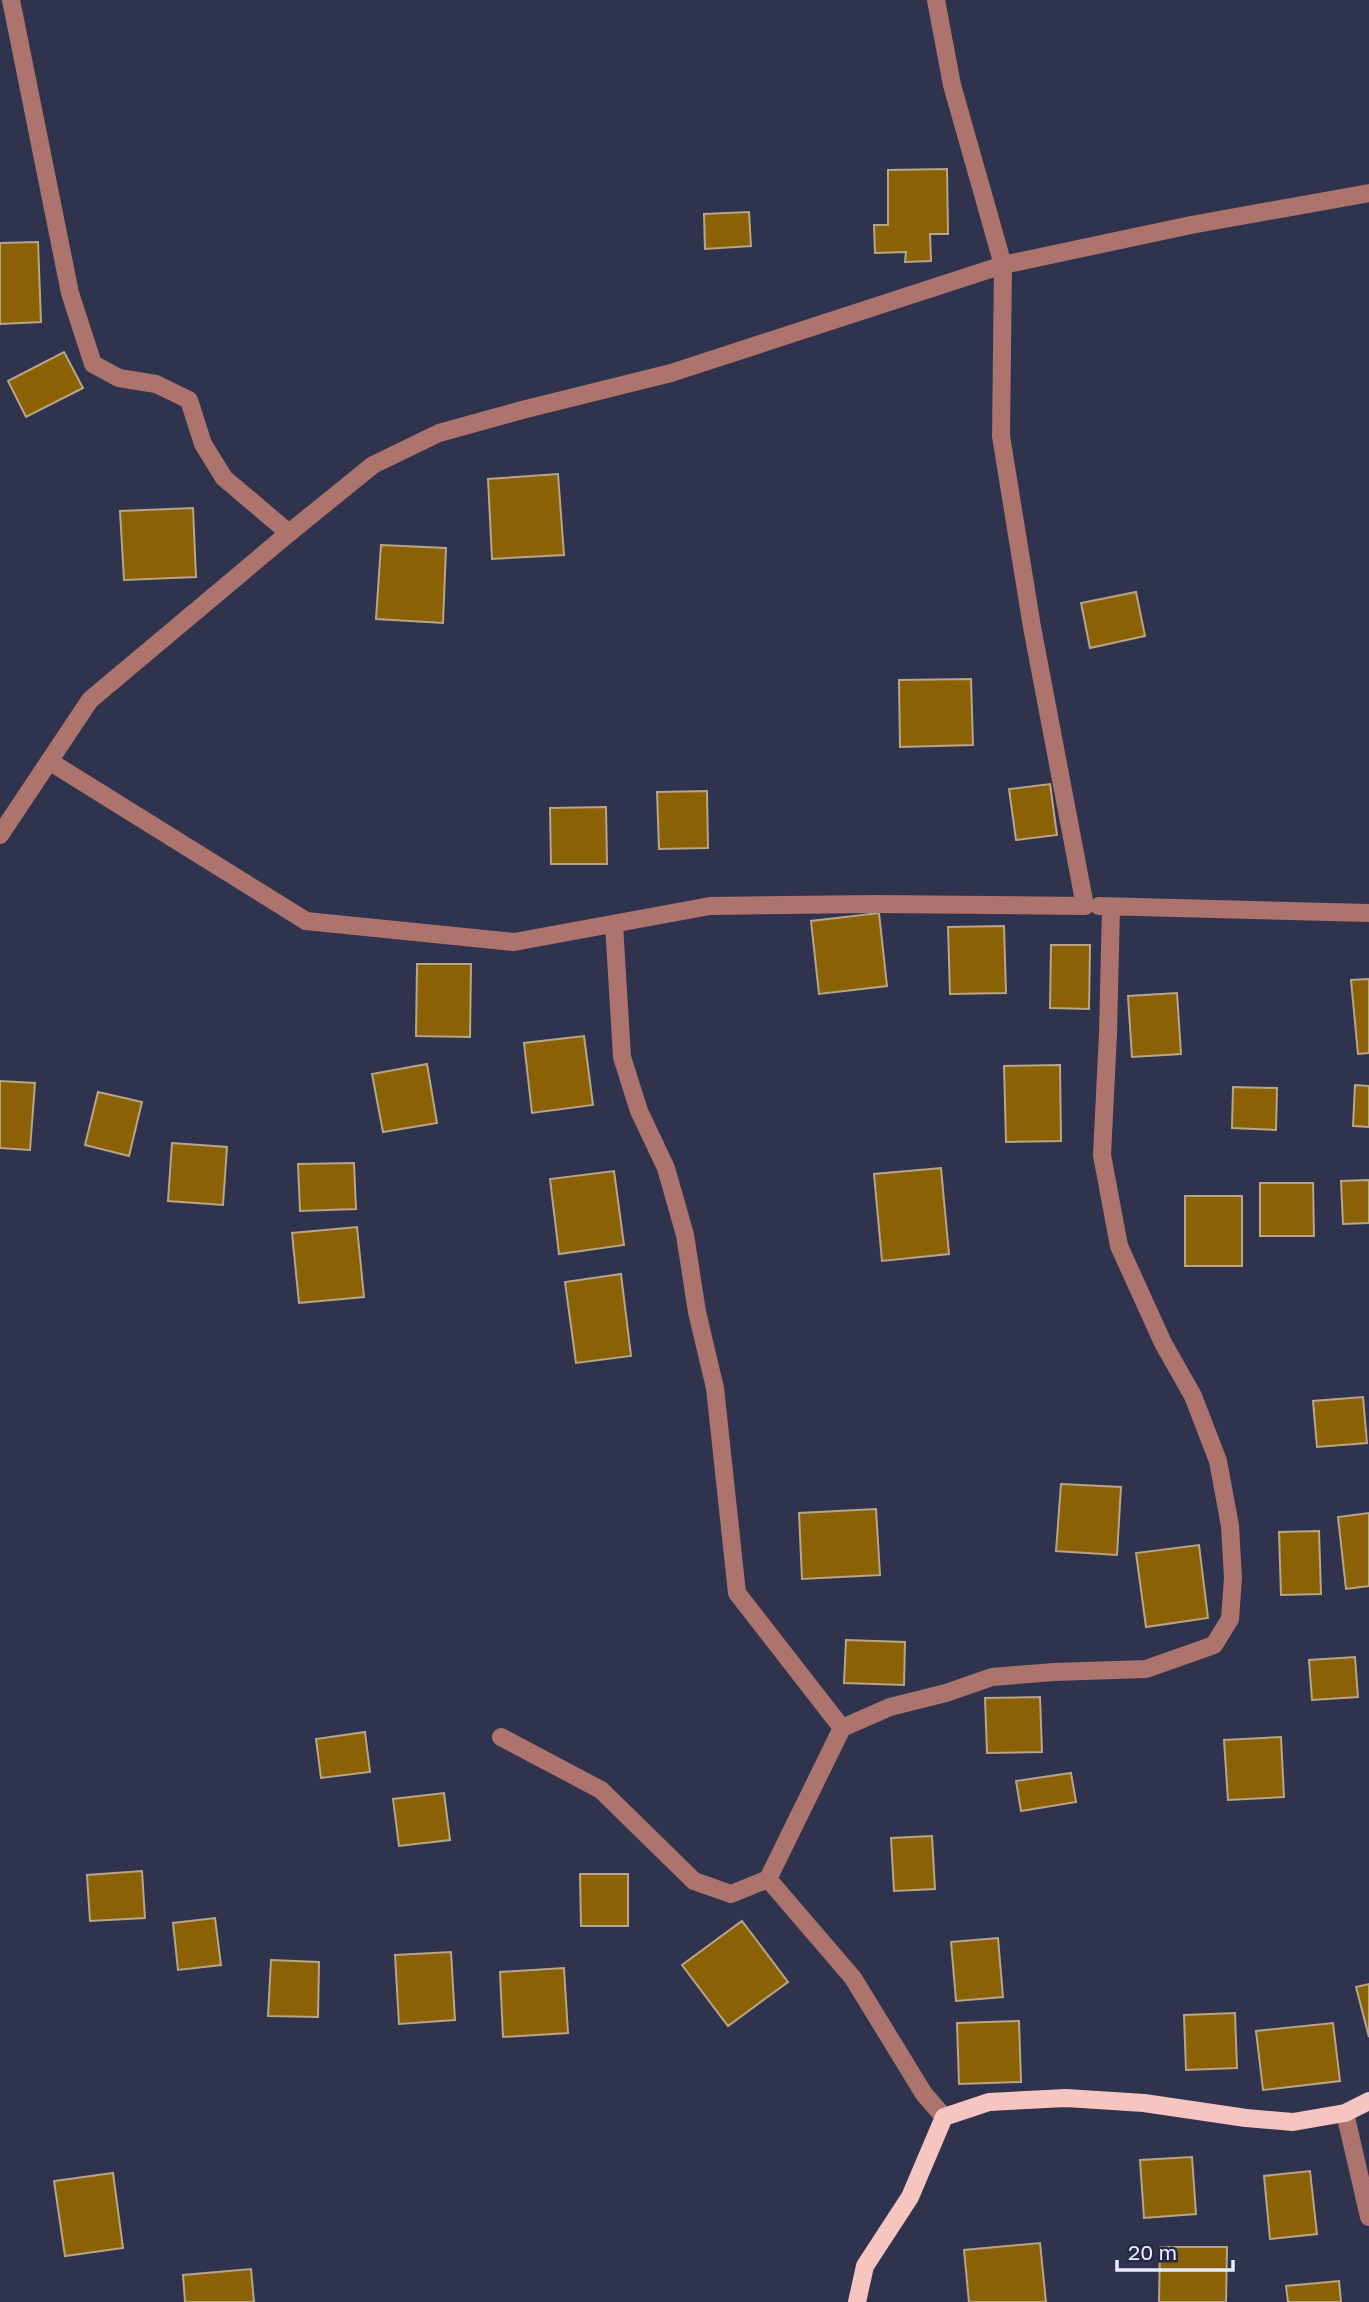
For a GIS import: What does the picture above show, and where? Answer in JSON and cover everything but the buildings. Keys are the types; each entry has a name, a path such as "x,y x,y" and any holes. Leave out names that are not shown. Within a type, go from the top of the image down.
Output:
{"main road":[{"path":"857,2302 865,2266 910,2197 944,2117 989,2102 1066,2098 1144,2102 1246,2118 1293,2122 1345,2113 1369,2101"}],"street":[{"path":"11,0 70,293 93,364 119,378 156,384 189,400 203,444 224,478 289,533"},
{"path":"936,0 952,85 1003,265 1001,436 1032,627 1085,906"},
{"path":"0,835 90,700 373,466 439,433 671,373 1003,265 1191,225 1369,193"},
{"path":"49,761 306,921 514,942 710,906 1111,906 1369,914"},
{"path":"501,1737 601,1790 694,1881 731,1894 768,1879 842,1728 890,1707 992,1678 1054,1672 1146,1670 1214,1645 1230,1619 1233,1578 1230,1526 1218,1461 1193,1396 1163,1342 1119,1246 1102,1155 1111,906"},
{"path":"614,924 622,1057 639,1111 666,1168 685,1235 697,1312 715,1388 737,1593 842,1728"},
{"path":"768,1879 853,1978 925,2094 944,2117"},
{"path":"1345,2113 1369,2217"}]}
